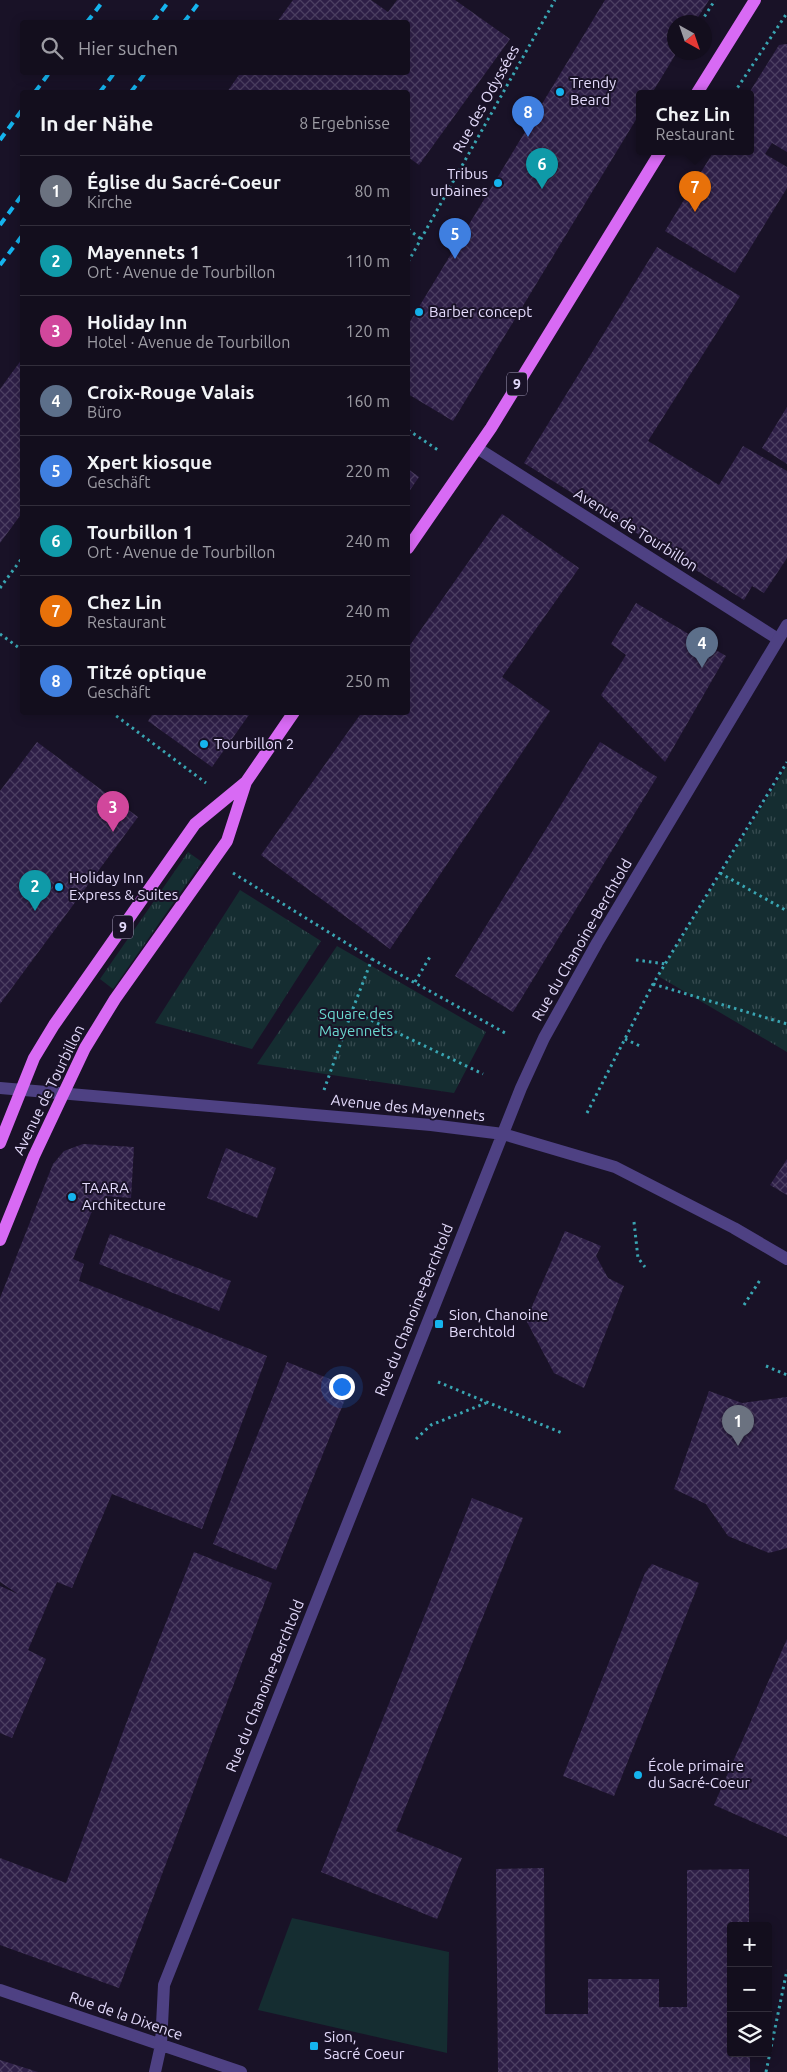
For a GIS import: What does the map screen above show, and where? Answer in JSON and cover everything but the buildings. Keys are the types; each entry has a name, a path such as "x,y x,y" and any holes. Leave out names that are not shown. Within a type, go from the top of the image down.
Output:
{"main road":[{"path":"699,90 755,0"},
{"name":"9","path":"410,545 477,448 659,155"},
{"name":"Avenue de Tourbillon","path":"0,1142 34,1058 54,1025 195,824 246,782 292,715"},
{"name":"Avenue de Tourbillon","path":"0,1240 63,1093 85,1048 115,999 227,840 246,782"}],"street":[{"name":"Avenue de Tourbillon","path":"477,448 778,639"},
{"name":"Rue du Chanoine-Berchtold","path":"154,2072 160,2045 164,1985 506,1120 544,1038 597,943 787,625"},
{"name":"Avenue des Mayennets","path":"0,1088 22,1088 431,1125 502,1134 615,1167 741,1232 787,1259"},
{"name":"Rue de la Dixence","path":"0,1990 240,2072"}],"path":[{"name":"Rue des Odyssées","path":"410,258 555,0"},
{"path":"705,15 715,0"},
{"path":"736,90 787,13"},
{"path":"410,231 421,239"},
{"path":"410,431 438,450"},
{"path":"0,588 20,561"},
{"path":"0,634 20,649"},
{"path":"115,715 206,783"},
{"path":"587,1114 653,984 787,762"},
{"path":"226,869 372,959 507,1034"},
{"path":"720,873 787,911"},
{"path":"415,983 431,955"},
{"path":"324,1090 372,959"},
{"path":"636,960 666,964"},
{"path":"653,984 787,1024"},
{"path":"352,1011 483,1074"},
{"path":"625,1039 640,1046"},
{"path":"634,1222 638,1258 645,1268"},
{"path":"744,1304 760,1280"},
{"path":"766,1366 787,1375"},
{"path":"438,1382 562,1433"},
{"path":"416,1440 431,1425 486,1403"},
{"path":"766,2072 787,1970"}],"green space":[{"path":"787,766 787,1052 658,976"},
{"path":"188,852 202,862 113,989 100,979"},
{"name":"Square des Mayennets","path":"240,890 321,941 252,1049 155,1023"},
{"name":"Square des Mayennets","path":"337,946 486,1032 454,1093 257,1064"},
{"path":"292,1918 449,1952 447,2053 258,2010"}],"railway":[{"path":"89,20 104,0"},
{"path":"155,20 170,0"},
{"path":"186,20 201,0"},
{"path":"36,90 48,75"},
{"path":"102,90 113,75"},
{"path":"132,90 144,75"},
{"path":"0,140 20,113"},
{"path":"0,225 20,198"},
{"path":"0,265 20,239"}],"place":[{"name":"Trendy Beard","path":"560,92"},
{"name":"Titzé optique","path":"528,137"},
{"name":"Tribus urbaines","path":"498,183"},
{"name":"Tourbillon 1","path":"542,189"},
{"name":"Chez Lin","path":"695,212"},
{"name":"Xpert kiosque","path":"455,259"},
{"name":"Barber concept","path":"419,312"},
{"name":"Croix-Rouge Valais","path":"702,668"},
{"name":"Tourbillon 2","path":"204,744"},
{"name":"Holiday Inn","path":"113,832"},
{"name":"Holiday Inn Express & Suites","path":"59,887"},
{"name":"Mayennets 1","path":"35,911"},
{"name":"TAARA Architecture","path":"72,1197"},
{"name":"Sion, Chanoine Berchtold","path":"439,1324"},
{"name":"Église du Sacré-Coeur","path":"738,1446"},
{"name":"École primaire du Sacré-Coeur","path":"638,1775"},
{"name":"Sion, Sacré Coeur","path":"314,2046"}]}
